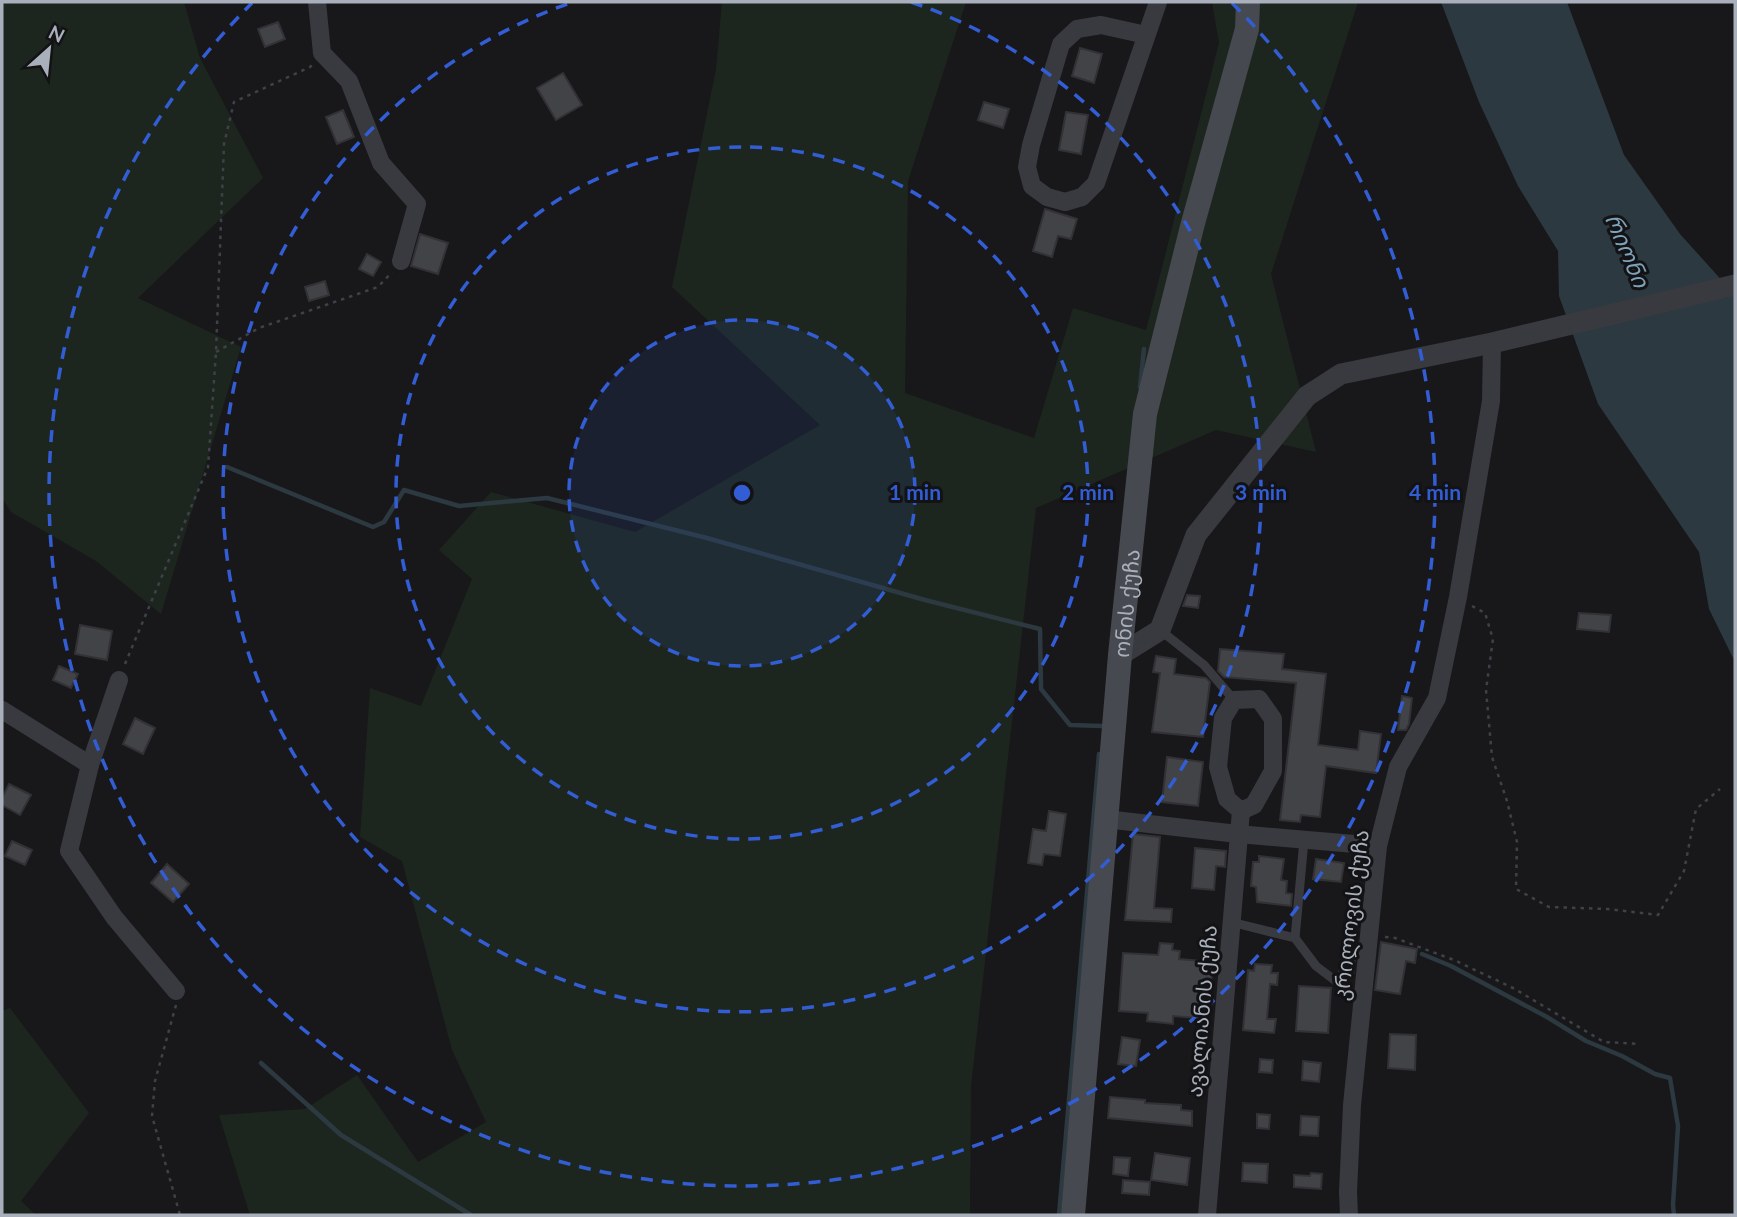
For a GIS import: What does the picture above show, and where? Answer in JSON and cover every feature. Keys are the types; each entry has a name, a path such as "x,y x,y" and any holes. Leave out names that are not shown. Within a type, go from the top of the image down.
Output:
{"main road":[{"name":"ონის ქუჩა","path":"1073,1215 1105,819 1145,414 1193,223 1247,29 1248,2"}],"street":[{"path":"317,2 322,53 349,81 380,163 417,204 401,261"},
{"path":"1146,35 1101,25 1077,29 1061,44 1027,167 1032,186 1047,197 1065,202 1082,197 1096,183 1158,2"},
{"path":"1120,656 1160,630 1196,535 1307,396 1341,374 1492,343 1735,285"},
{"name":"კრილოვის ქუჩა","path":"1349,1215 1352,1105 1378,846 1398,767 1437,698 1458,597 1491,401 1492,343"},
{"path":"118,680 90,765 69,851 114,918 176,991"},
{"path":"1259,699 1272,719 1273,771 1254,805 1241,811 1227,799 1217,767 1223,718 1234,700 1259,699"},
{"path":"2,710 90,765"},
{"name":"ავალიანის ქუჩა","path":"1208,1215 1241,811"},
{"path":"1105,819 1378,846"}],"lane":[{"path":"1160,630 1204,665 1234,700"},
{"path":"1295,938 1304,840"},
{"path":"1231,922 1295,938 1316,966 1362,1001"}],"path":[{"path":"118,680 208,467 225,144 234,102 310,67 322,53"},
{"path":"216,352 260,328 378,287 401,261"},
{"path":"1458,597 1485,613 1493,639 1486,690 1492,757 1517,842 1516,889 1549,907 1608,909 1658,915 1684,871 1696,809 1720,789"},
{"path":"1367,936 1395,937 1454,960 1513,988 1604,1042 1640,1044"},
{"path":"176,991 176,1008 155,1081 152,1116 180,1215"}],"shaded area":[{"path":"2,2 184,2 200,58 263,178 138,298 241,347 161,614 96,561 11,512 2,498"},
{"path":"722,2 966,2 908,181 905,393 1034,438 1073,308 1146,330 1219,43 1212,2 1358,2 1271,274 1316,452 1216,430 1036,508 971,1086 970,1215 250,1215 219,1115 305,1109 357,1075 418,1162 486,1122 452,1050 402,861 360,837 370,688 421,706 472,579 439,550 491,492 635,532 820,425 672,287 716,69"},
{"path":"10,1008 89,1113 21,1201 36,1215 2,1215 2,1011"}],"water":[{"name":"რიონი","path":"1441,2 1567,2 1624,155 1680,234 1735,295 1735,662 1709,609 1699,552 1598,404 1559,296 1558,251 1518,186 1479,102"}],"building":[{"path":"278,22 285,39 265,47 258,29"},
{"path":"1080,48 1102,54 1094,83 1072,76"},
{"path":"563,73 582,105 556,120 537,88"},
{"path":"984,102 1009,109 1003,128 978,120"},
{"path":"343,110 354,137 337,144 326,117"},
{"path":"1066,112 1088,115 1081,154 1059,150"},
{"path":"1045,209 1077,219 1071,239 1058,236 1052,257 1033,251"},
{"path":"420,234 448,243 438,274 411,266"},
{"path":"367,254 381,262 373,276 359,269"},
{"path":"325,281 329,295 309,301 305,287"},
{"path":"1187,595 1200,596 1198,608 1183,606"},
{"path":"1579,613 1611,615 1609,632 1577,629"},
{"path":"80,625 112,631 107,660 75,654"},
{"path":"1220,649 1284,654 1282,669 1326,674 1318,745 1358,750 1360,731 1381,734 1376,773 1326,766 1320,817 1301,815 1300,822 1280,820 1296,683 1224,677 1218,671"},
{"path":"1156,656 1176,659 1174,674 1206,678 1210,682 1203,737 1152,732 1160,673 1153,672"},
{"path":"59,666 78,674 71,688 53,680"},
{"path":"1402,696 1412,698 1409,724 1406,730 1398,730"},
{"path":"135,718 155,728 143,754 123,744"},
{"path":"1167,757 1203,762 1198,806 1162,802"},
{"path":"9,784 31,795 20,815 2,805 2,798"},
{"path":"1049,811 1066,814 1060,856 1044,854 1042,865 1028,863 1033,829 1046,831"},
{"path":"1133,834 1160,837 1154,908 1172,909 1171,922 1125,920"},
{"path":"12,841 32,850 25,865 5,856"},
{"path":"1195,848 1226,851 1225,867 1216,866 1214,890 1192,888"},
{"path":"1259,856 1284,859 1281,880 1287,881 1286,893 1292,894 1291,906 1257,902 1256,887 1251,886 1253,862 1259,862"},
{"path":"1316,859 1344,863 1341,882 1313,879"},
{"path":"167,864 189,884 173,902 151,883"},
{"path":"1381,942 1417,949 1415,963 1406,961 1400,994 1375,990"},
{"path":"1160,943 1173,944 1172,950 1180,951 1179,959 1213,962 1208,1019 1173,1016 1173,1024 1147,1021 1148,1013 1119,1011 1123,953 1158,955"},
{"path":"1343,956 1355,958 1353,975 1339,972"},
{"path":"1255,964 1272,965 1271,973 1278,973 1277,985 1270,984 1267,1019 1276,1019 1274,1033 1243,1030 1248,970 1254,971"},
{"path":"1299,986 1331,988 1328,1033 1296,1031"},
{"path":"1390,1034 1416,1035 1415,1070 1388,1068"},
{"path":"1122,1037 1140,1040 1136,1066 1118,1064"},
{"path":"1260,1059 1273,1060 1272,1073 1259,1072"},
{"path":"1303,1061 1321,1063 1319,1082 1302,1080"},
{"path":"1110,1097 1181,1105 1181,1110 1192,1111 1192,1126 1108,1118"},
{"path":"1257,1114 1270,1115 1269,1129 1257,1128"},
{"path":"1301,1116 1319,1117 1318,1136 1300,1135"},
{"path":"1155,1153 1190,1158 1187,1185 1151,1180"},
{"path":"1114,1157 1130,1158 1128,1176 1113,1174"},
{"path":"1243,1163 1268,1164 1267,1183 1242,1181"},
{"path":"1311,1173 1322,1174 1321,1189 1294,1187 1294,1175 1310,1176"},
{"path":"1123,1180 1150,1182 1149,1195 1122,1193"}],"waterway":[{"path":"1140,387 1144,349"},
{"path":"227,467 373,527 384,522 404,490 459,506 547,498 707,538 925,600 1040,629 1041,689 1070,725 1102,726"},
{"path":"1059,1215 1099,754"},
{"path":"1422,954 1451,966 1586,1041 1655,1074 1670,1078 1678,1126 1674,1215"},
{"path":"261,1063 341,1135 471,1215"}]}
